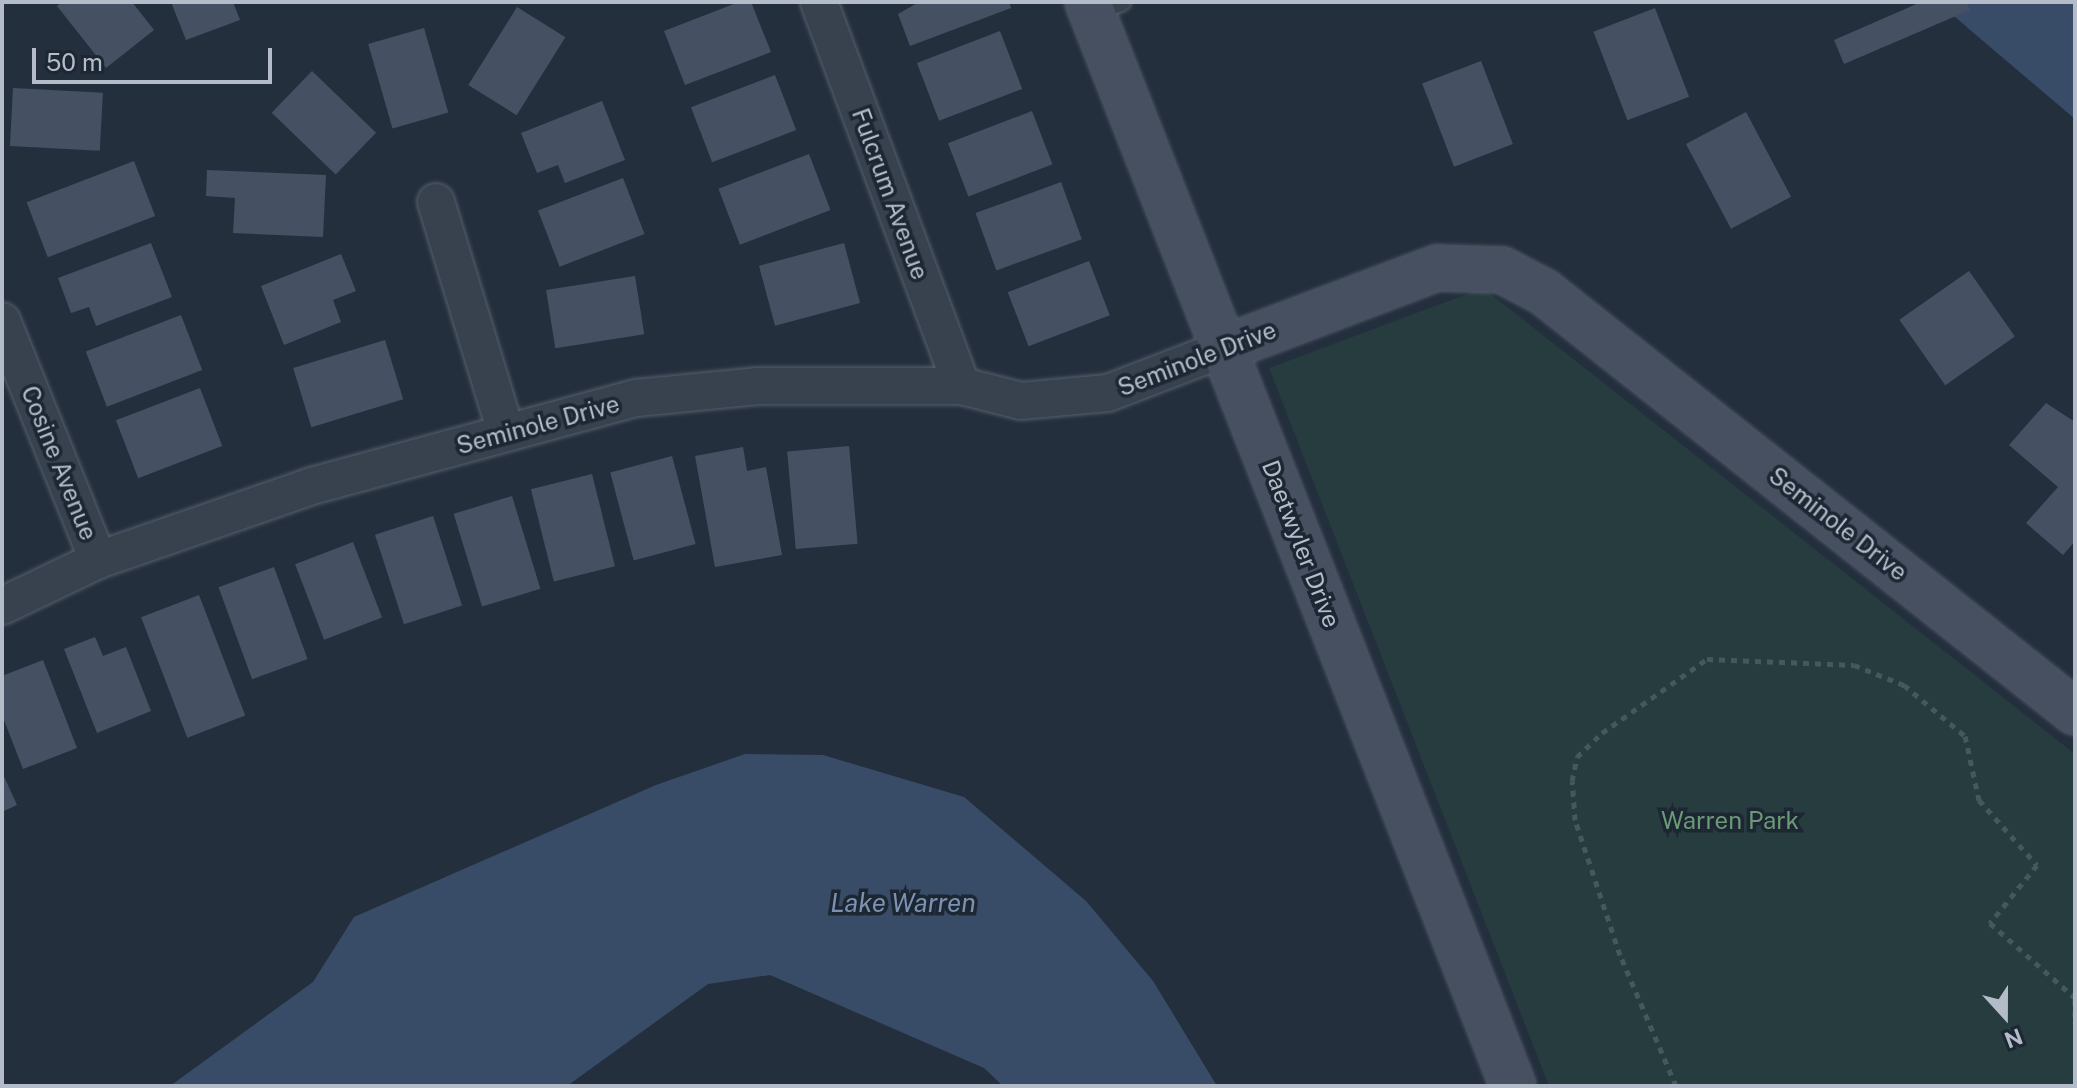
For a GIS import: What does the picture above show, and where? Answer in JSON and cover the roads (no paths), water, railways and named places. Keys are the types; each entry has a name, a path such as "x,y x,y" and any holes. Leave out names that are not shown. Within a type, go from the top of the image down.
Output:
{"street":[{"name":"Fulcrum Avenue","path":"819,2 962,386"},
{"name":"Daetwyler Drive","path":"1101,5 1225,348 1513,1086"},
{"path":"436,202 506,433"},
{"name":"Seminole Drive","path":"2,606 98,560 312,486 636,398 758,386 962,386 1021,401 1108,393 1437,268 1502,270 1544,292 2075,712"},
{"name":"Cosine Avenue","path":"2,321 98,560"}],"water":[{"path":"1938,2 2075,2 2075,119 1969,29"},
{"name":"Lake Warren","path":"745,754 823,755 964,797 1086,901 1153,981 1217,1086 1003,1086 984,1068 770,975 708,984 567,1086 170,1086 313,982 354,917 656,785"}],"park label":[{"name":"Warren Park","path":"1730,821"}]}
